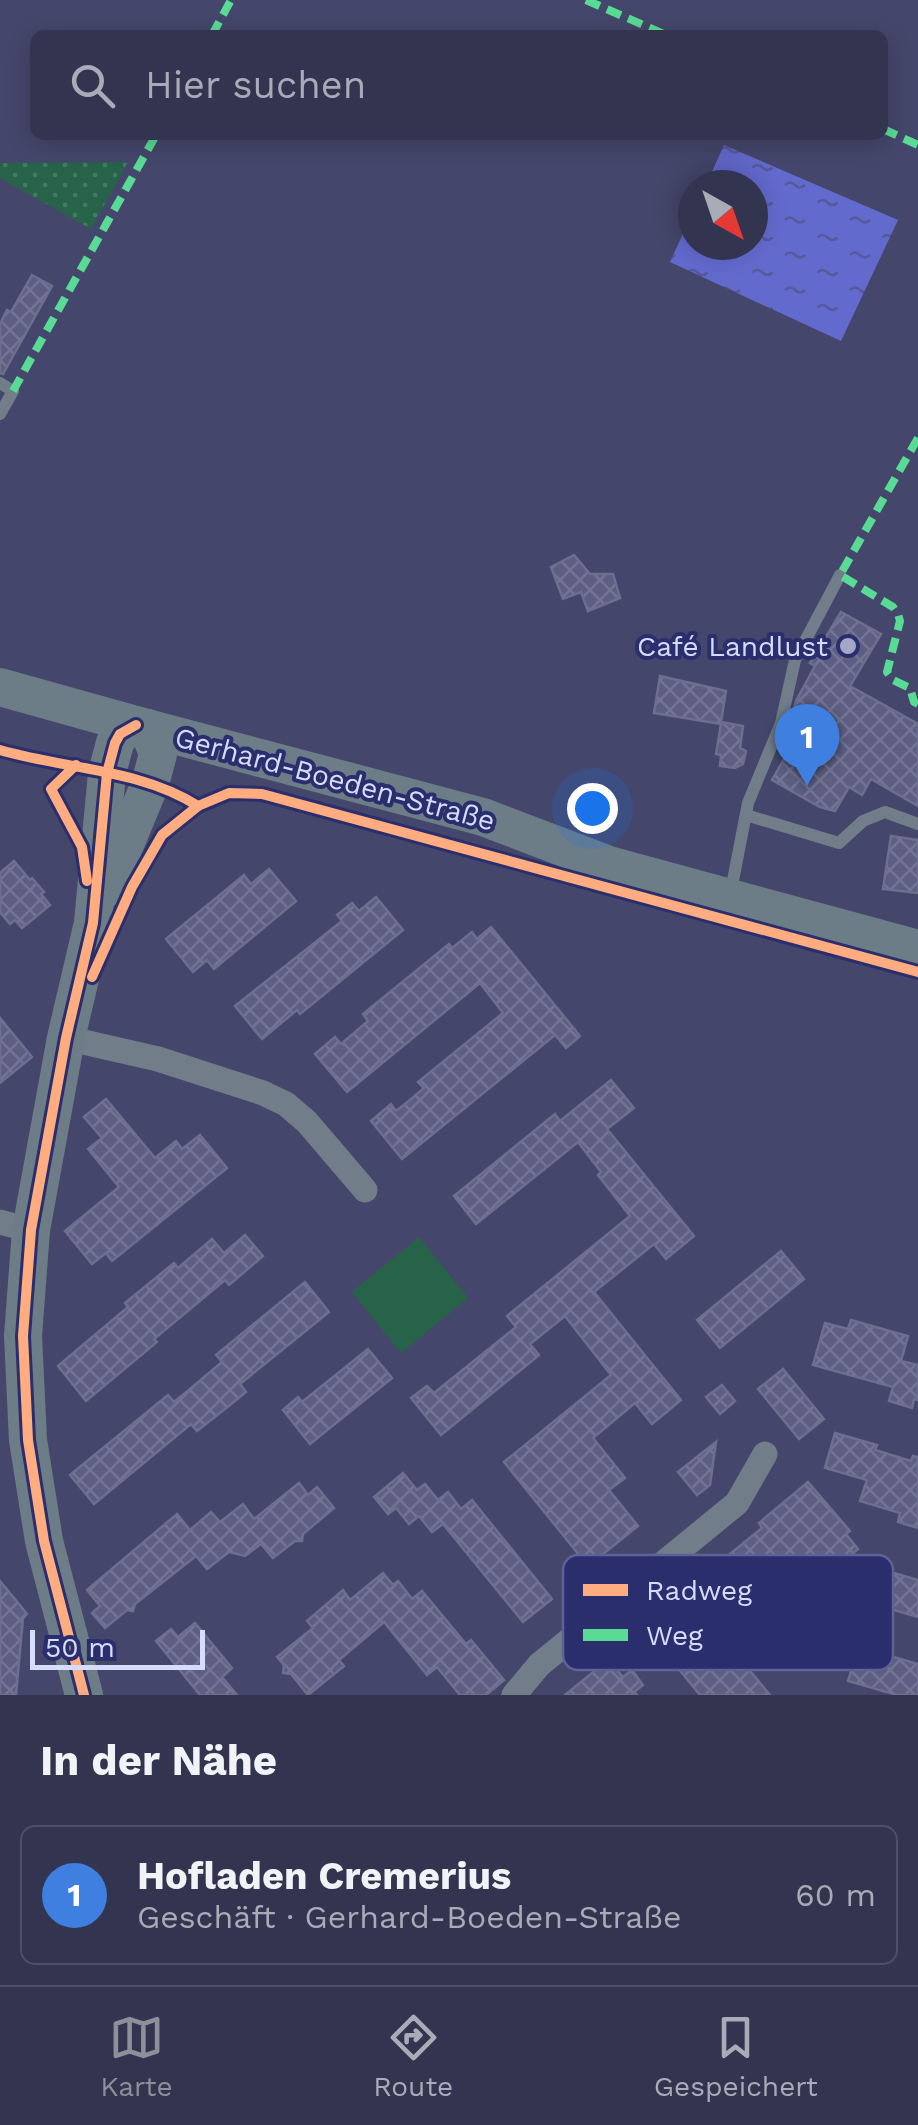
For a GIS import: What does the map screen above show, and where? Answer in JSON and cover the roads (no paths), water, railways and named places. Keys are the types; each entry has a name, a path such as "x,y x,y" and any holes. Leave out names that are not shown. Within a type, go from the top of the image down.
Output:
{"main road":[{"name":"Gerhard-Boeden-Straße","path":"0,687 139,738 488,845 609,865 918,949"},
{"name":"Gerhard-Boeden-Straße","path":"0,712 139,738"},
{"path":"84,1695 48,1564 28,1440 16,1226 93,923 107,774 139,738"}],"street":[{"path":"66,1038 158,1060 286,1104 307,1122 365,1190"},
{"path":"674,1555 737,1504 765,1454"},
{"path":"514,1695 539,1665 563,1645"}],"lane":[{"path":"0,384 13,390 0,414"},
{"path":"730,898 748,803 781,722 794,660 840,575"},
{"path":"746,815 839,844 864,821 884,812 918,824"}],"water":[{"path":"724,145 898,220 841,341 670,262 678,245 678,260 768,260 768,170 713,170"}],"place":[{"name":"Café Landlust","path":"848,646"},
{"name":"Hofladen Cremerius","path":"807,786"}]}
